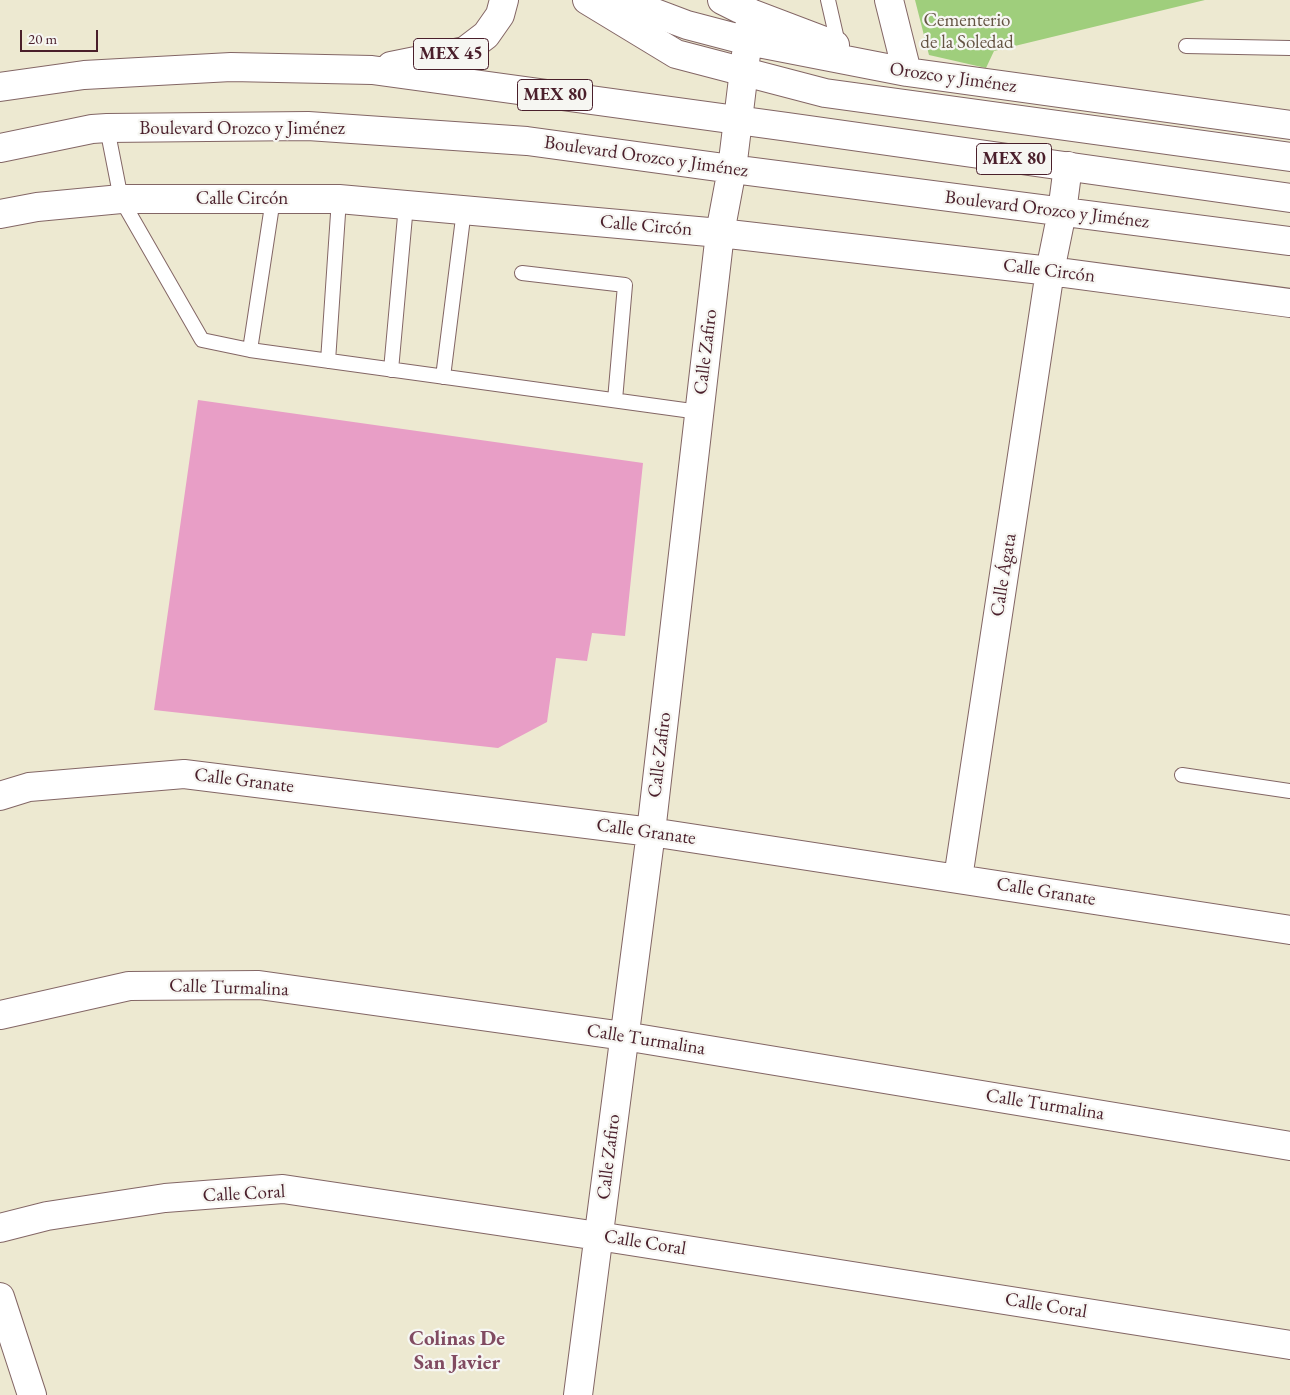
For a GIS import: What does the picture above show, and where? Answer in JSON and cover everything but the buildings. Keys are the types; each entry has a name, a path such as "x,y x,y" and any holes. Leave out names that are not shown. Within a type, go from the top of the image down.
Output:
{"main road":[{"name":"MEX 45","path":"0,87 84,76 231,67 372,70 465,51 486,35 500,15 504,0"},
{"name":"MEX 80","path":"587,0 676,54 743,72"},
{"path":"722,0 839,52"},
{"path":"889,0 907,72"},
{"name":"Orozco y Jiménez","path":"635,2 687,25 748,41 839,52 907,72 1290,125"},
{"name":"Calle Zafiro","path":"578,1395 651,832 720,233 732,169 751,13"},
{"name":"MEX 80","path":"372,70 1290,198"},
{"name":"Orozco y Jiménez","path":"743,72 825,93 1290,157"},
{"name":"Boulevard Orozco y Jiménez","path":"0,148 92,129 107,128 308,126 527,140 732,169 1290,241"},
{"name":"Calle Ágata","path":"958,878 1050,271 1062,212 1068,166"},
{"name":"Calle Circón","path":"0,214 37,207 121,199 340,199 720,233 1050,271 1290,303"},
{"name":"Calle Granate","path":"0,796 30,787 184,774 651,832 1290,930"},
{"name":"Calle Turmalina","path":"0,1015 129,986 259,986 624,1036 1290,1146"},
{"name":"Calle Coral","path":"0,1228 47,1216 165,1198 283,1190 598,1236 1290,1345"},
{"path":"0,1297 32,1395"}],"lane":[{"path":"828,0 839,52"},
{"path":"1186,46 1290,48"},
{"path":"107,128 121,199 202,340 250,350 699,412"},
{"path":"250,350 273,199"},
{"path":"328,361 340,199"},
{"path":"391,370 406,205"},
{"path":"443,377 464,210"},
{"path":"522,273 625,285 615,400"},
{"path":"1182,775 1290,791"}],"green space":[{"name":"Cementerio de la Soledad","path":"915,0 1205,0 994,51 986,68 929,55"}],"district":[{"name":"Colinas De San Javier","path":"457,1351"}]}
